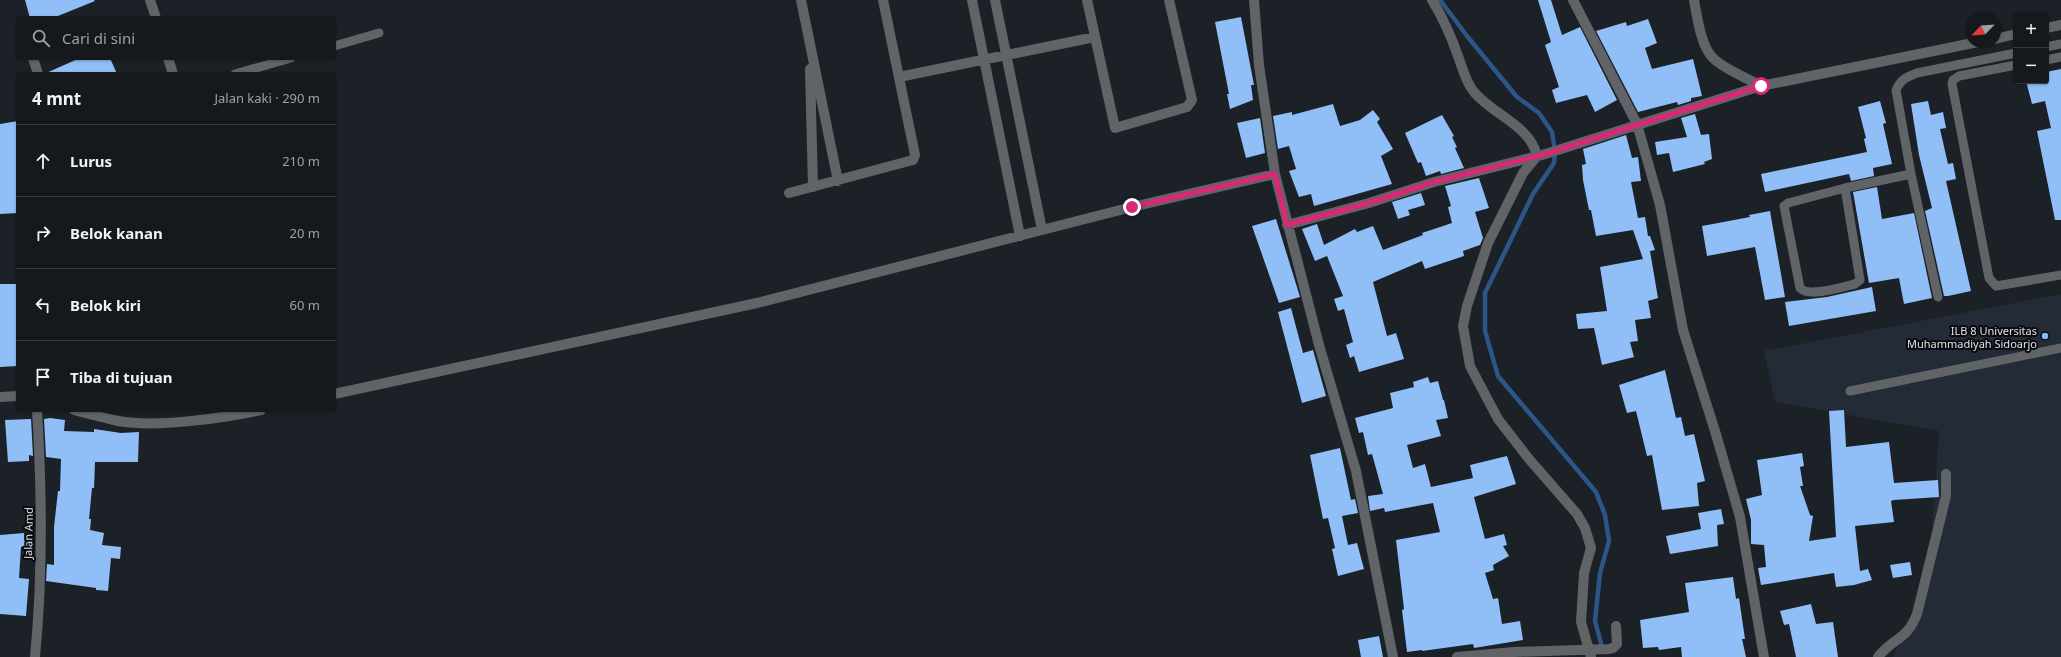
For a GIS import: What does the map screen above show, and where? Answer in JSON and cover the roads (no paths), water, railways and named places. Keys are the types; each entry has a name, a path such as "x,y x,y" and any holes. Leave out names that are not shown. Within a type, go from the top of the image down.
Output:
{"street":[{"path":"150,0 155,16"},
{"path":"801,0 838,180"},
{"path":"789,192 913,160 915,155 883,0"},
{"path":"972,0 1020,236"},
{"path":"995,0 1042,230"},
{"path":"1087,0 1115,128 1187,107 1192,100 1169,0"},
{"path":"1254,0 1260,65 1275,174 1319,345 1356,472 1393,657"},
{"path":"1432,0 1442,15 1472,91 1482,102 1528,136 1540,155"},
{"path":"1574,0 1637,124 1660,205 1683,330 1740,517 1764,657"},
{"path":"1694,0 1707,49 1712,58 1761,86"},
{"path":"2049,27 2061,25"},
{"path":"2001,38 2013,35"},
{"path":"899,77 1096,37"},
{"path":"810,40 813,186"},
{"path":"1287,225 1369,203 1434,182 1540,155 1761,86 1965,45"},
{"path":"34,60 37,72"},
{"path":"169,60 172,72"},
{"path":"1540,155 1523,173 1488,243 1467,306 1463,326 1470,366 1498,419 1529,459 1577,514 1587,533 1591,548 1584,573 1580,617 1591,653"},
{"path":"336,394 757,303 1132,207 1275,174"},
{"path":"0,397 16,396"},
{"name":"Jalan Amd","path":"35,657 39,619 41,468 38,412"},
{"path":"82,412 120,422 154,423 234,413"},
{"path":"1878,657 1884,650 1904,636 1912,628 1917,614 1946,496 1946,474"},
{"path":"1457,657 1514,652 1591,653 1613,648 1617,644 1616,626"}],"lane":[{"path":"336,45 378,33"},
{"path":"2049,46 2061,44"},
{"path":"1938,297 1911,174 1896,90 1899,83 1906,77 1917,73 2013,54"},
{"path":"2049,59 2061,57"},
{"path":"242,72 285,60"},
{"path":"2013,66 1959,76 1953,80 1952,84 1989,278 1996,286 2061,275"},
{"path":"1845,188 1860,280 1855,284 1812,293 1803,292 1800,288 1784,206 1788,203 1845,188 1911,174"},
{"path":"1850,390 2061,348"}],"waterway":[{"path":"1440,0 1467,36 1517,97 1539,113 1552,132 1555,151 1554,163 1533,194 1485,293 1485,331 1498,376 1596,492 1605,515 1609,541 1600,573 1595,621 1602,647"}],"place":[{"name":"ILB 8 Universitas Muhammadiyah Sidoarjo","path":"2045,336"}]}
